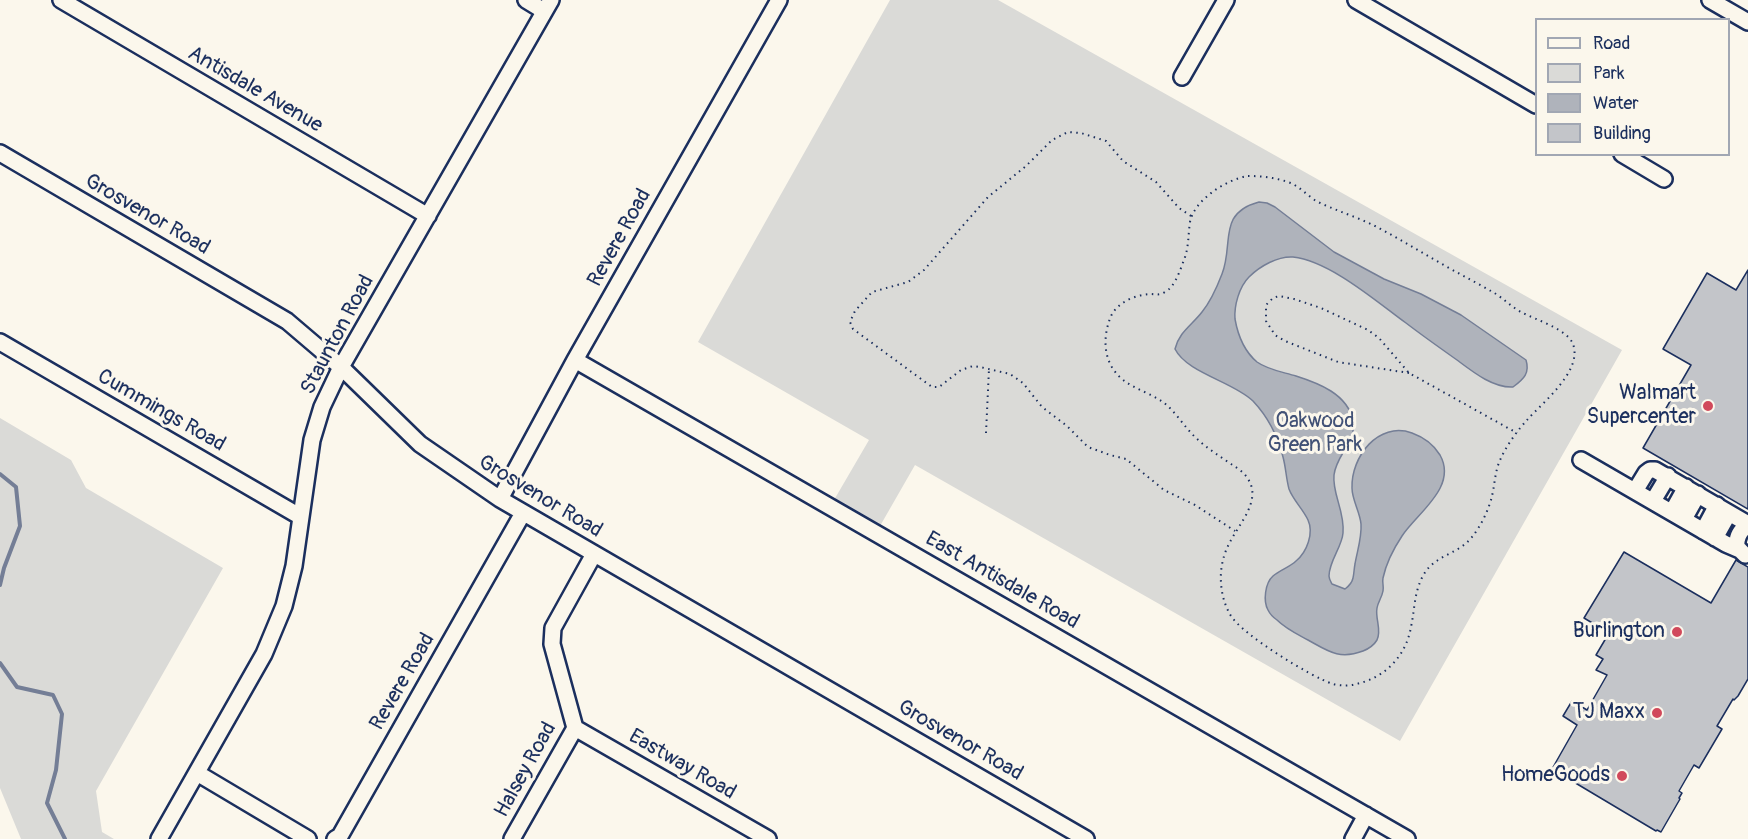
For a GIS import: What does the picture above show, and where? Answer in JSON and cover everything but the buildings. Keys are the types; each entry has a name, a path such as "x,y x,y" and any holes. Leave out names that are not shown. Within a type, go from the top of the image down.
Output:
{"street":[{"name":"Antisdale Avenue","path":"61,0 428,216"},
{"path":"526,0 548,5"},
{"name":"Revere Road","path":"500,499 575,360 779,0"},
{"path":"1182,77 1226,0"},
{"path":"1356,0 1535,104"},
{"path":"1710,0 1748,22"},
{"name":"Staunton Road","path":"159,839 264,654 284,606 294,566 312,440 322,407 341,367 548,5"},
{"name":"Grosvenor Road","path":"0,153 286,321 341,367 420,444 500,499 1086,839"},
{"path":"1625,156 1664,179"},
{"name":"Cummings Road","path":"0,342 301,517"},
{"name":"East Antisdale Road","path":"575,360 1407,839"},
{"path":"1581,460 1744,553"},
{"path":"1635,492 1646,473 1655,470 1698,494 1748,525 1737,537 1737,547 1744,553"},
{"path":"1684,520 1698,494"},
{"path":"1684,520 1698,494"},
{"path":"1684,520 1698,494"},
{"path":"1684,520 1698,494"},
{"name":"Revere Road","path":"335,839 340,836 523,513"},
{"name":"Halsey Road","path":"512,839 575,728 552,644 553,628 594,554"},
{"name":"Eastway Road","path":"575,728 768,839"},
{"path":"196,773 308,839"},
{"path":"1353,839 1366,815"}],"path":[{"path":"1191,216 1179,208 1156,182 1123,161 1106,141 1081,133 1068,132 1052,140 1026,166 988,197 916,278 872,292 851,318 851,326 935,388 967,368 980,367 1003,372 1023,383 1042,407 1067,426 1088,447 1126,459 1164,490 1195,505 1236,531"},
{"path":"1258,176 1295,185 1318,202 1376,227 1498,295 1518,310 1561,331 1574,346 1573,363 1569,371 1552,395 1525,422 1501,457 1492,498 1474,535 1466,544 1432,564 1423,576 1414,603 1411,629 1399,658 1382,673 1361,683 1344,686 1319,678 1284,658 1238,625 1226,606 1221,584 1223,560 1249,509 1251,486 1247,477 1203,445 1168,406 1122,379 1107,359 1106,335 1112,315 1121,304 1135,297 1164,293 1175,280 1188,250 1191,216 1211,193 1239,177 1258,176"},
{"path":"1409,374 1379,338 1353,322 1287,297 1273,298 1266,306 1266,321 1275,335 1285,341 1338,362 1409,374 1517,433"},
{"path":"986,433 989,369"}],"green space":[{"name":"Oakwood Green Park","path":"890,0 998,0 1622,350 1400,741 915,465 880,526 834,500 869,440 698,342"},
{"path":"0,418 71,460 86,488 223,568 96,791 102,832 114,839 21,839 0,788"}],"water":[{"path":"1259,202 1275,207 1334,252 1384,279 1421,294 1461,315 1526,360 1525,375 1513,387 1491,382 1337,274 1307,260 1287,257 1275,260 1253,273 1242,286 1236,303 1235,319 1248,353 1266,367 1305,379 1331,391 1345,404 1353,421 1352,435 1338,461 1334,475 1343,533 1330,570 1329,577 1332,584 1345,589 1353,580 1361,529 1352,492 1353,476 1356,465 1369,444 1388,432 1412,433 1435,448 1444,467 1444,478 1440,489 1402,536 1388,562 1377,608 1379,632 1377,640 1369,648 1355,654 1347,655 1328,651 1288,629 1266,606 1265,597 1270,579 1294,563 1303,553 1310,536 1310,525 1291,493 1283,457 1268,420 1245,394 1190,365 1175,349 1186,329 1205,308 1216,289 1225,263 1232,222 1237,214 1246,207"}],"waterway":[{"path":"0,474 16,487 20,526 0,585"},
{"path":"0,663 17,687 53,695 62,714 56,770 47,803 65,839"}],"place":[{"name":"Walmart Supercenter","path":"1708,406"},
{"name":"Burlington","path":"1677,632"},
{"name":"TJ Maxx","path":"1657,713"},
{"name":"HomeGoods","path":"1622,776"}]}
